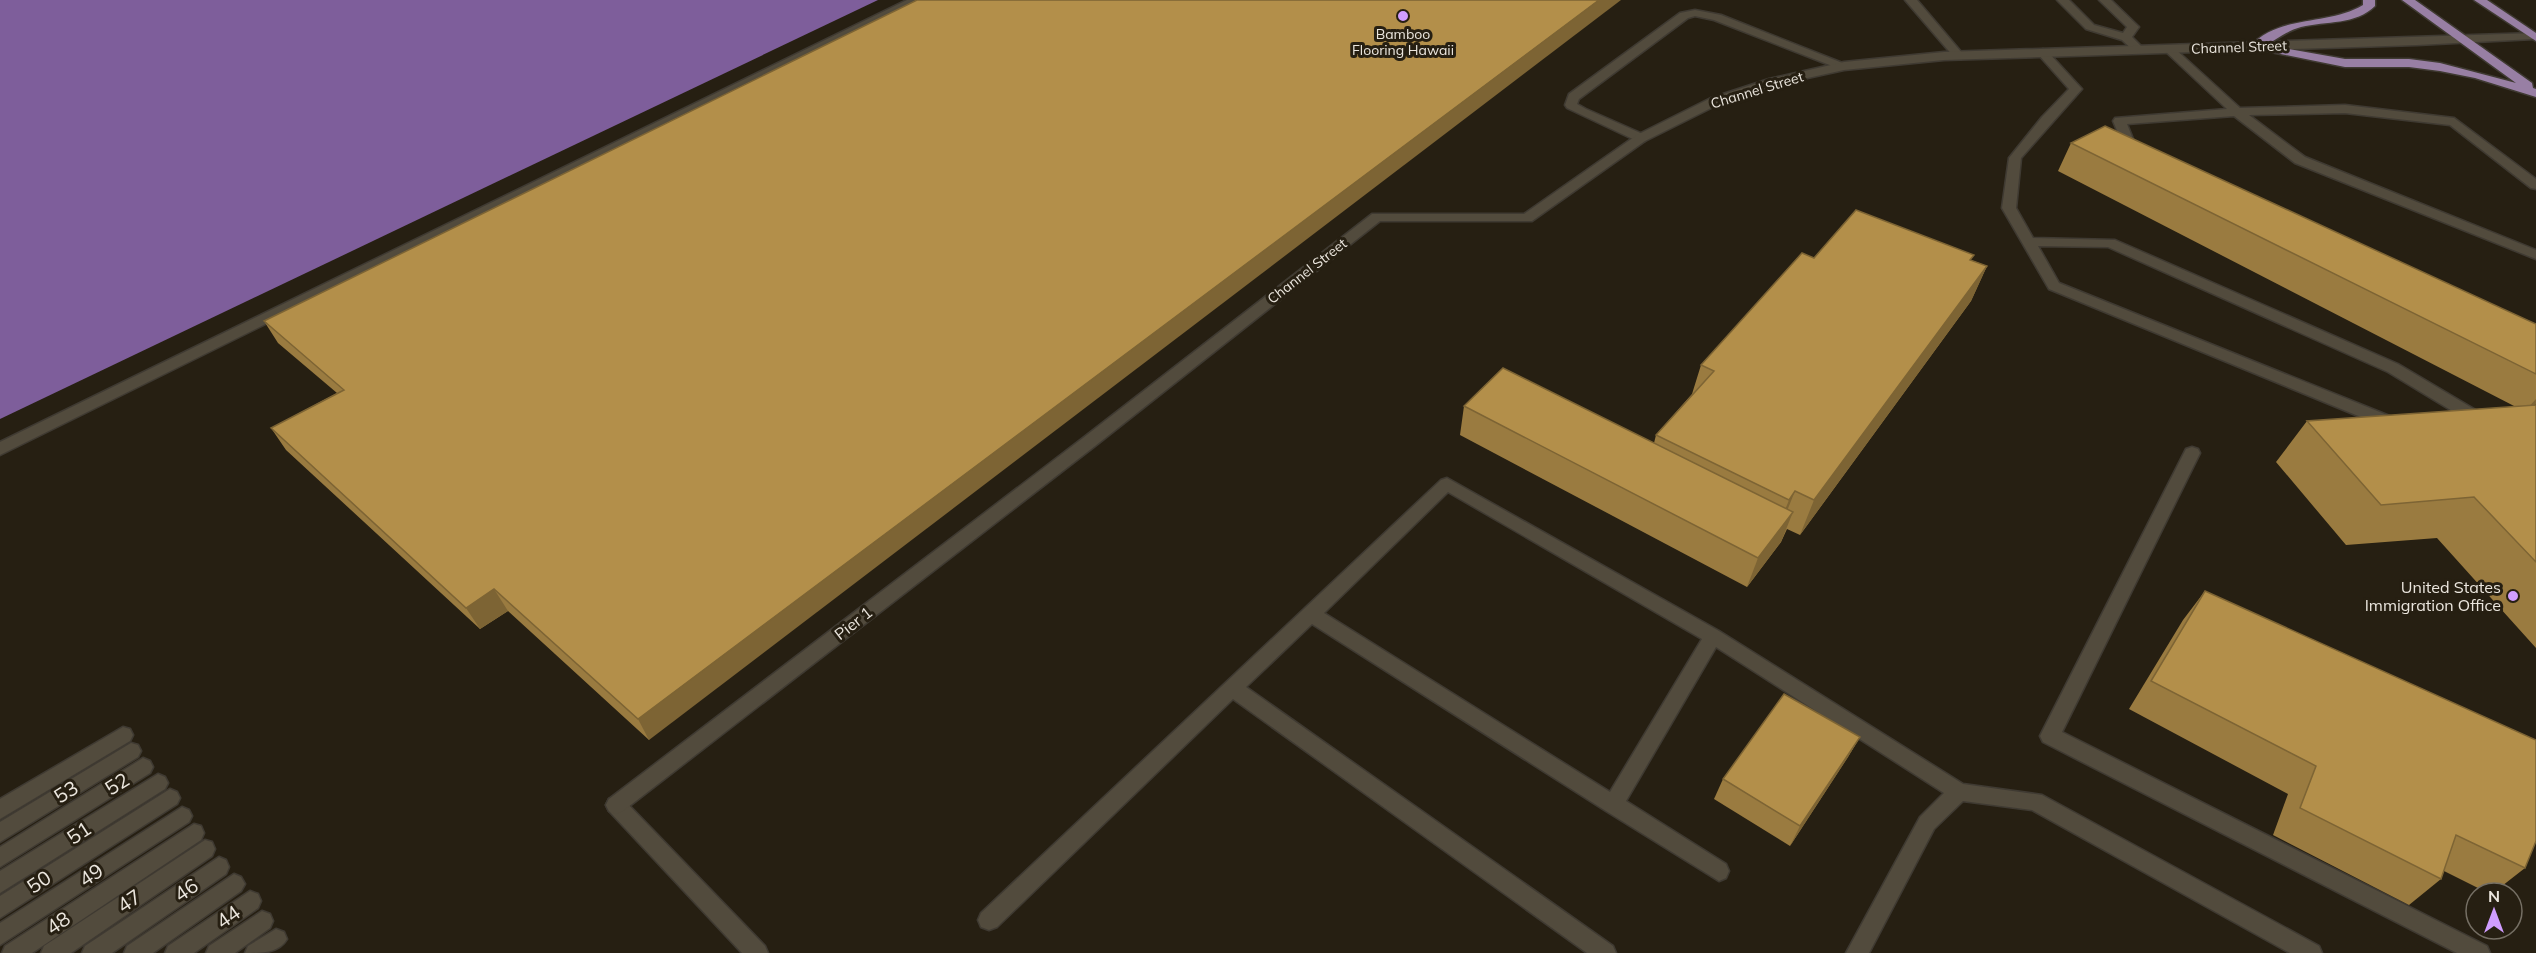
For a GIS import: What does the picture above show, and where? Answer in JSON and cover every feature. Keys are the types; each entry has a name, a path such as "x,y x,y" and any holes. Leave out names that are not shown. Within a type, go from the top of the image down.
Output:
{"main road":[{"path":"2256,46 2293,26 2340,20 2357,14 2369,6 2369,0"},
{"path":"2408,0 2536,93"},
{"path":"2480,0 2535,37"},
{"path":"2256,46 2345,63 2409,63 2440,67 2478,75 2536,93"}],"street":[{"path":"0,449 916,0"},
{"path":"1911,0 1958,55"},
{"path":"2063,0 2090,27 2126,38 2139,50"},
{"path":"2105,0 2133,27 2126,38"},
{"path":"1641,138 1582,112 1571,105 1573,97 1684,15 1695,13 1717,17 1844,66"},
{"name":"Channel Street","path":"1089,442 1377,217 1527,218 1641,138 1715,102 1773,82 1844,66 1958,55 2535,37"},
{"path":"2169,49 2237,112 2300,160 2536,255"},
{"path":"2043,53 2076,89 2046,120 2015,158 2009,208 2054,286 2411,431"},
{"path":"2153,161 2132,151 2119,121 2237,112 2345,109 2454,122 2536,185"},
{"path":"2029,242 2110,243 2393,368 2497,427 2469,428"},
{"name":"Pier 1","path":"757,953 616,805 1089,442"},
{"path":"2192,453 2050,736 2479,953"},
{"path":"989,920 1447,484 1713,636 1959,792 2035,801 2311,953"},
{"path":"1310,613 1719,871"},
{"path":"1613,805 1713,636"},
{"path":"1232,688 1605,953"},
{"path":"0,810 132,751"},
{"name":"53","path":"0,833 132,751"},
{"name":"52","path":"0,858 132,751"},
{"name":"51","path":"0,884 164,790"},
{"name":"50","path":"0,908 164,790"},
{"path":"1857,953 1927,823 1959,792"},
{"name":"49","path":"0,935 194,833"},
{"name":"48","path":"13,953 194,833"},
{"name":"47","path":"52,953 194,833"},
{"name":"46","path":"93,953 219,867"},
{"path":"135,953 234,884"},
{"name":"44","path":"176,953 250,901"},
{"path":"217,953 262,921"},
{"path":"256,953 276,939"}],"shaded area":[{"path":"0,0 878,0 0,419"}],"building":[{"path":"917,0 1599,0 638,719 494,589 466,608 271,428 344,390 264,321"},
{"path":"2105,126 2536,324 2536,374 2071,143"},
{"path":"1856,210 1974,255 1970,260 1987,266 1814,500 1795,491 1789,500 1656,435 1714,371 1701,365 1802,253 1814,258"},
{"path":"1503,368 1793,512 1758,558 1464,406"},
{"path":"2536,405 2536,562 2474,497 2381,505 2307,421"},
{"path":"2205,591 2536,740 2536,841 2525,868 2456,835 2441,879 2300,808 2316,766 2151,681"},
{"path":"1784,694 1860,737 1800,826 1723,779"}],"place":[{"name":"Bamboo Flooring Hawaii","path":"1403,16"},
{"name":"United States Immigration Office","path":"2513,596"}]}
